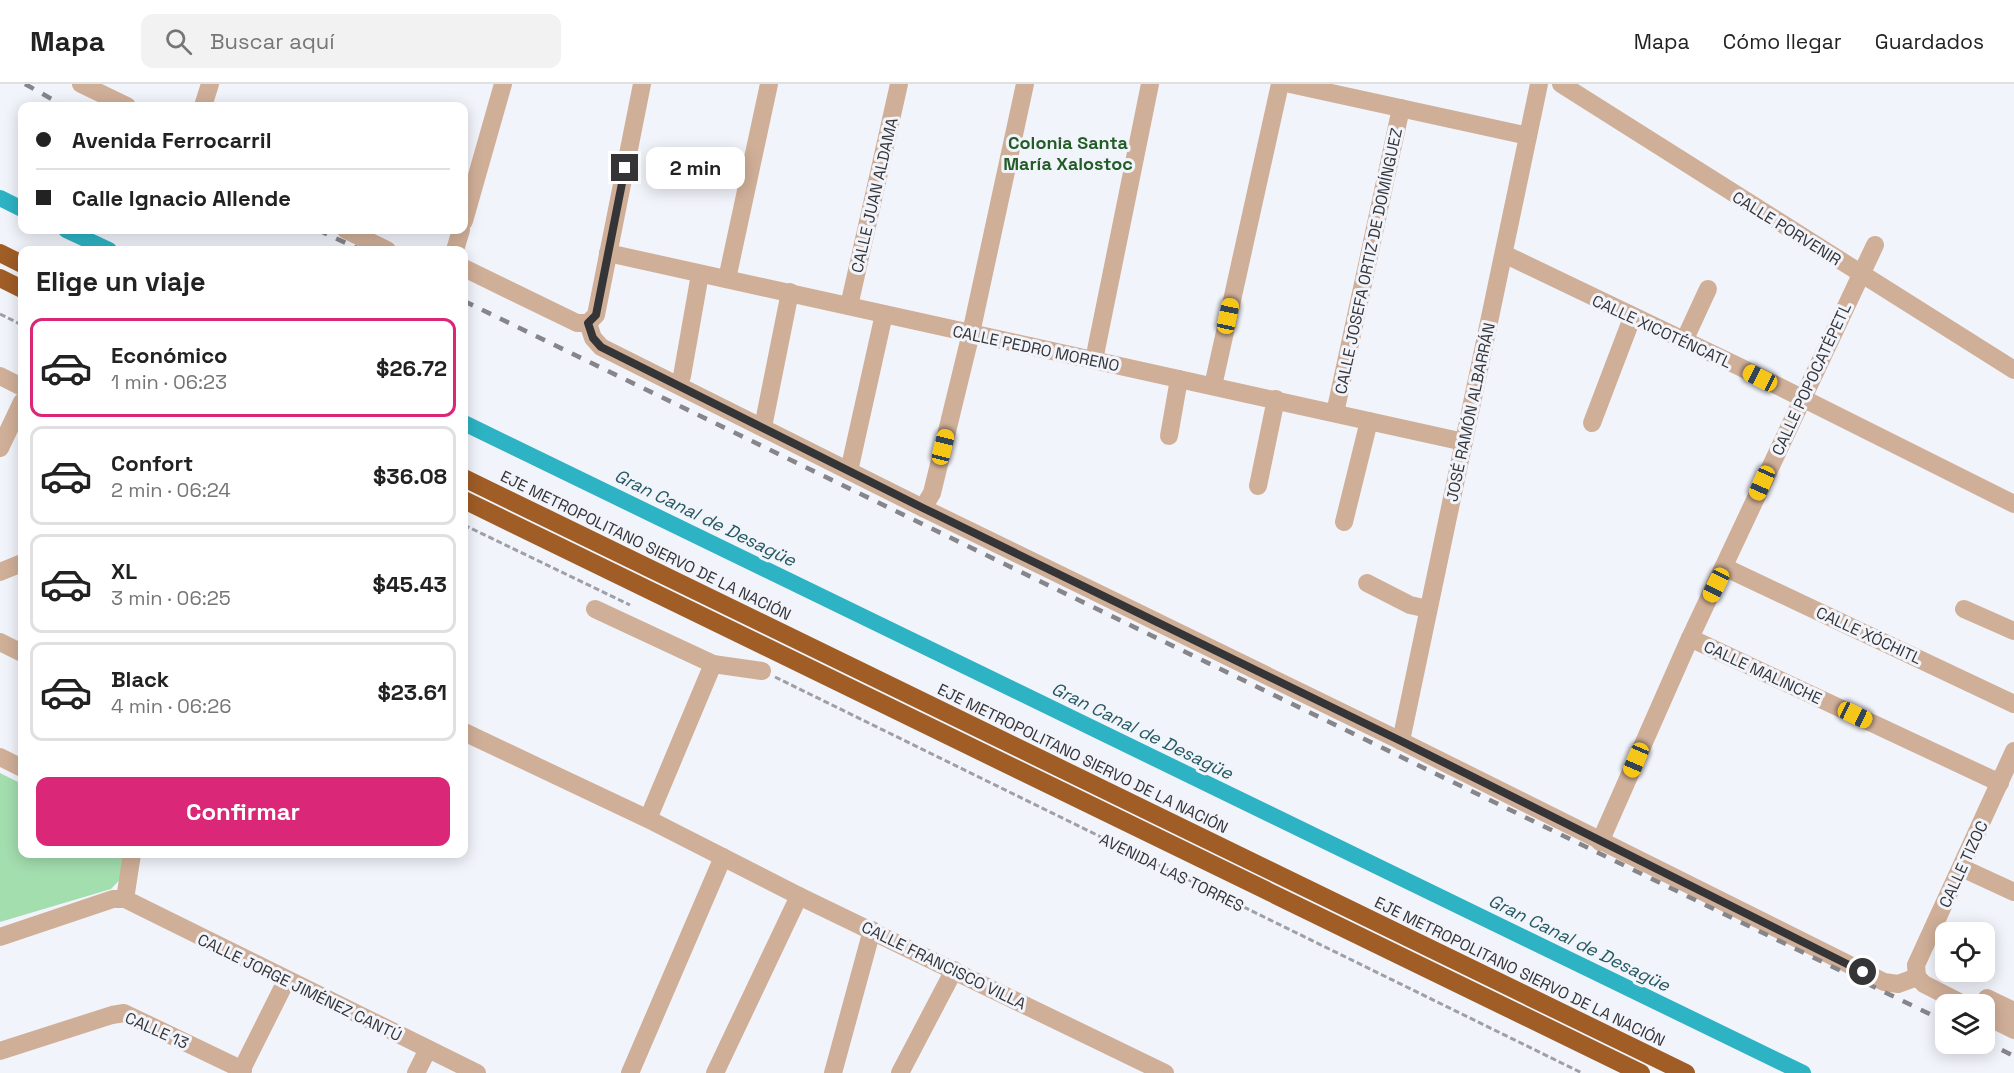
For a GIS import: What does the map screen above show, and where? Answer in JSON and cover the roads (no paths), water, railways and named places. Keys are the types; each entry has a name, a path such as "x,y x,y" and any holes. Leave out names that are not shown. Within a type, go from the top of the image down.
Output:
{"highway":[{"path":"0,253 18,262"},
{"path":"0,278 18,287"},
{"path":"0,283 18,288"},
{"name":"EJE METROPOLITANO SIERVO DE LA NACIÓN","path":"468,480 1686,1073"},
{"path":"468,502 1641,1073"}],"street":[{"path":"204,102 210,84"},
{"path":"468,207 503,84"},
{"path":"468,270 577,323 588,323 596,315 642,84"},
{"path":"728,279 770,84"},
{"name":"CALLE JUAN ALDAMA","path":"849,306 899,84"},
{"path":"923,508 932,493 971,333 1025,84"},
{"path":"1095,360 1150,84"},
{"path":"1213,386 1280,84"},
{"name":"JOSÉ RAMÓN ALBARRÁN","path":"1401,741 1539,84"},
{"name":"CALLE PORVENIR","path":"1561,84 2014,370"},
{"path":"84,85 119,102"},
{"path":"1301,85 1528,136"},
{"name":"CALLE JOSEFA ORTIZ DE DOMÍNGUEZ","path":"1335,413 1401,108"},
{"path":"354,234 379,246"},
{"name":"CALLE POPOCATÉPETL","path":"1600,842 1690,638 1800,399 1875,245"},
{"name":"CALLE PEDRO MORENO","path":"608,253 1464,442"},
{"name":"CALLE XICOTÉNCATL","path":"1504,254 2014,504"},
{"path":"677,384 682,376 700,274"},
{"path":"1684,341 1708,289"},
{"path":"763,427 790,292"},
{"path":"849,471 884,314"},
{"path":"1592,423 1632,318"},
{"path":"588,323 593,338 601,347 923,508 1401,741 1884,982 1898,984 1917,977 1924,984 1944,994"},
{"path":"0,376 18,385"},
{"path":"1169,435 1179,379"},
{"path":"1258,486 1276,399"},
{"path":"0,448 18,410"},
{"path":"1344,522 1369,421"},
{"path":"0,572 18,565"},
{"name":"CALLE XÓCHITL","path":"1724,567 2014,704"},
{"path":"1367,583 1410,605 1428,609"},
{"path":"595,609 713,664 762,671"},
{"path":"1964,609 2014,632"},
{"name":"CALLE MALINCHE","path":"1690,638 2000,783"},
{"path":"0,642 18,651"},
{"path":"648,819 713,664"},
{"name":"CALLE FRANCISCO VILLA","path":"468,734 648,819 799,896 1165,1073"},
{"name":"CALLE TIZOC","path":"1917,977 1916,965 2014,751"},
{"path":"0,757 18,766"},
{"path":"630,1073 723,857"},
{"path":"0,937 113,898 125,899 131,858"},
{"path":"1962,868 2014,892"},
{"path":"715,1073 799,896"},
{"name":"CALLE JORGE JIMÉNEZ CANTÚ","path":"125,899 286,981 477,1073"},
{"path":"833,1073 872,930"},
{"path":"900,1073 954,970"},
{"path":"241,1071 286,981"},
{"path":"1995,1008 2014,1011"},
{"path":"1995,1013 2014,1029"},
{"name":"CALLE 13","path":"0,1051 112,1015 124,1014 241,1071"},
{"path":"416,1073 428,1049"}],"waterway":[{"name":"Gran Canal de Desagüe","path":"0,198 18,207"},
{"name":"Gran Canal de Desagüe","path":"75,234 100,246"},
{"name":"Gran Canal de Desagüe","path":"468,425 1803,1073"}],"railway":[{"path":"25,84 57,102"},
{"path":"327,234 352,246"},
{"path":"468,303 1935,1017"},
{"path":"1995,1046 2014,1056"}],"district":[{"name":"Colonia Santa María Xalostoc","path":"1068,153"}]}
